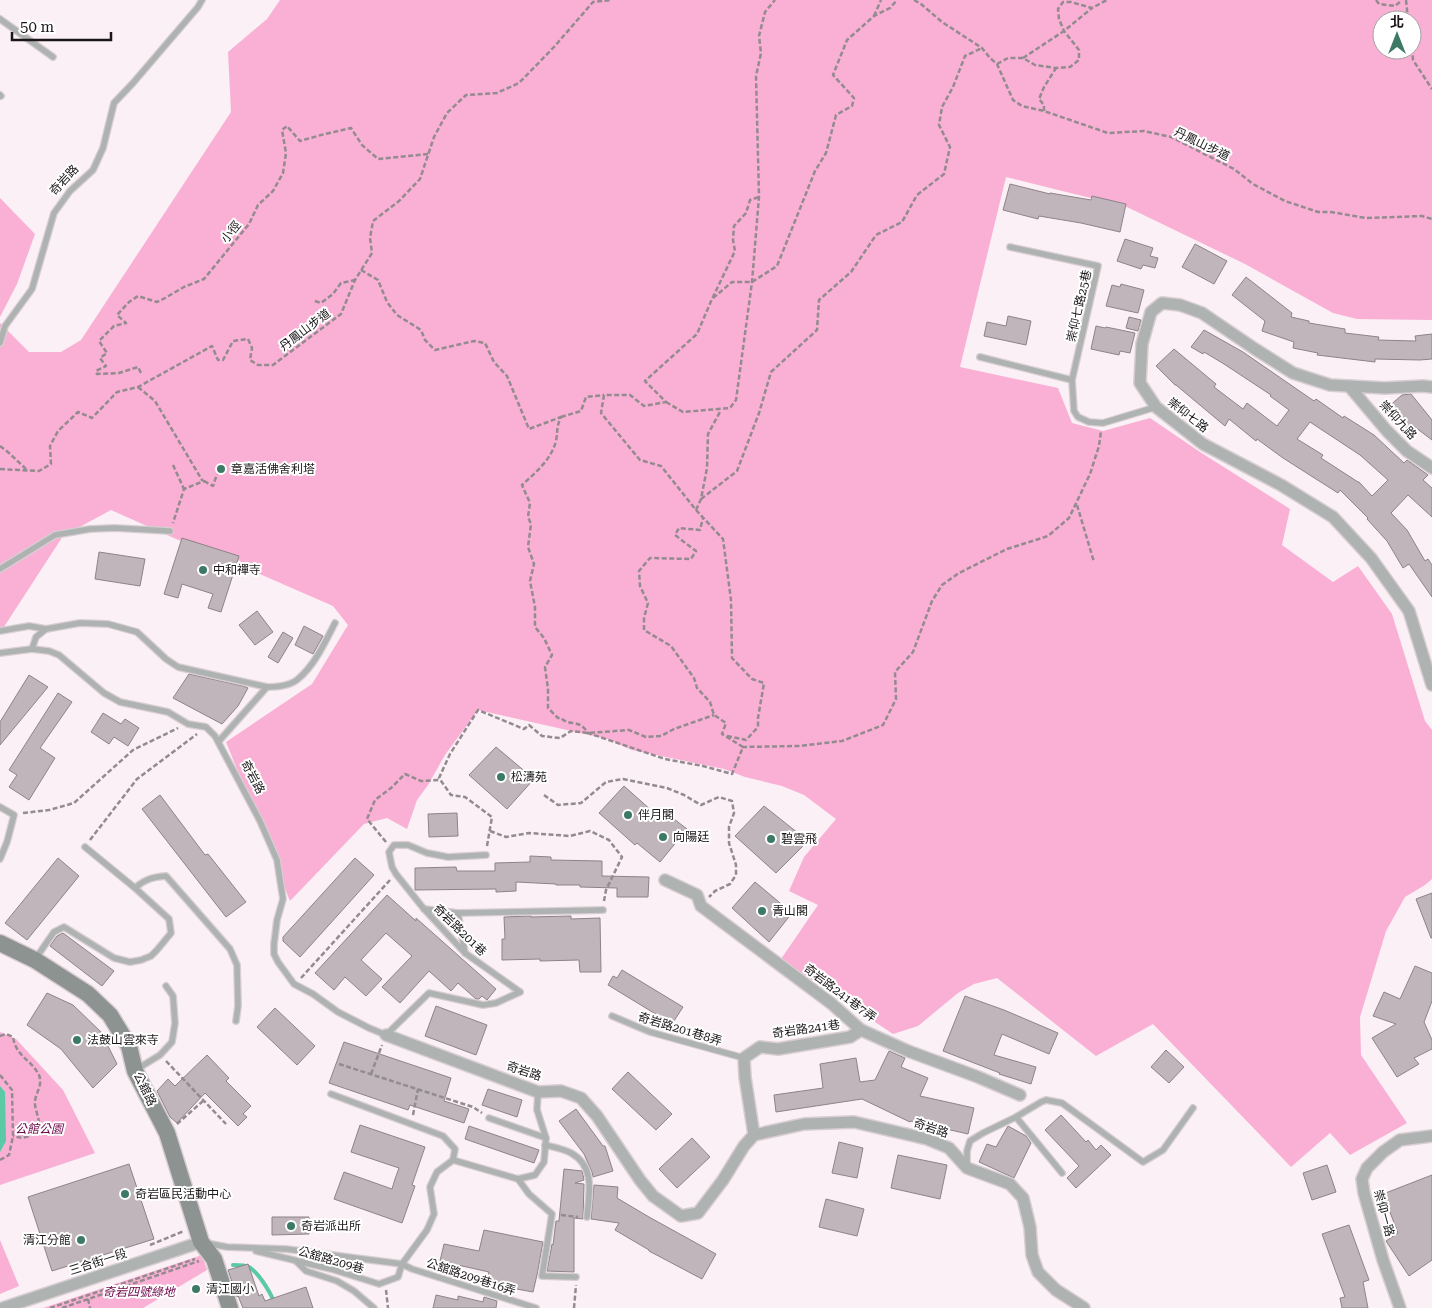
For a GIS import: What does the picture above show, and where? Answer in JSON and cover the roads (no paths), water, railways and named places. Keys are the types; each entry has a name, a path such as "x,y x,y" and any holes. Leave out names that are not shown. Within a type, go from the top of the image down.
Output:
{"street":[{"name":"崇仰七路","path":"1432,387 1385,388 1330,385 1293,373 1202,313 1180,305 1162,304 1151,312 1142,344 1140,384 1156,407 1203,444 1281,485 1333,517 1371,558 1409,611 1432,685"},
{"name":"崇仰九路","path":"1349,386 1387,431 1407,451 1432,468"},
{"name":"奇岩路241巷7弄","path":"666,880 697,895 701,906 832,1004 861,1030 908,1051 1020,1095"},
{"name":"公舘路","path":"0,943 35,960 88,994 110,1015 129,1046 135,1070 167,1133 208,1257 230,1308"},
{"name":"奇岩路241巷","path":"744,1058 760,1047 778,1049 850,1037 861,1030"},
{"name":"奇岩路","path":"384,1039 538,1092 562,1091 581,1098 597,1116 653,1196 681,1216 698,1213 723,1180 744,1146 754,1135 804,1124 854,1122 927,1139 949,1148 967,1168 1010,1184 1023,1198 1030,1227 1032,1255 1038,1272 1056,1290 1084,1308"},
{"path":"744,1058 754,1135"},
{"name":"崇仰一路","path":"1400,1308 1383,1260 1364,1193 1362,1179 1367,1168 1383,1152 1400,1140 1432,1136"},
{"name":"三合街一段","path":"3,1308 208,1257"}],"lane":[{"name":"奇岩路","path":"0,343 6,326 32,289 54,212 70,191 93,170 103,148 114,103 198,7 202,0"},
{"path":"0,19 52,57"},
{"name":"崇仰七路25巷","path":"1010,247 1098,266 1072,380 1074,411 1078,417 1089,422 1103,422 1156,407"},
{"path":"980,356 1072,380"},
{"path":"0,568 54,535 90,529 115,528 170,531"},
{"path":"0,631 29,626 46,629 80,623 108,624 137,632 166,659 178,667 267,687 282,686 297,680 313,662 335,623"},
{"path":"0,653 32,649 36,637 46,629"},
{"name":"奇岩路","path":"32,649 49,651 59,655 104,693 120,702 168,712 188,724 206,727 219,741 260,821 277,860 283,899 277,920 274,954 286,975 294,984 313,994 338,1012 369,1028 384,1039"},
{"path":"219,741 267,687"},
{"path":"0,807 14,814 7,842 0,859"},
{"name":"奇岩路201巷","path":"384,1039 428,993 484,1006 496,1003 520,992 465,953 396,874 392,867 389,852 394,844 408,844 427,853 448,857 486,855"},
{"path":"35,960 54,932 64,927 114,958 130,962 150,956 170,933 169,919 85,847"},
{"path":"135,888 143,881 153,877 166,876 230,949 237,965 238,1006 236,1022"},
{"path":"424,908 458,913 603,910"},
{"path":"458,913 465,953"},
{"path":"135,1070 160,1055 172,1042 176,1022 173,996 166,986"},
{"name":"奇岩路201巷8弄","path":"612,1016 650,1032 744,1058"},
{"path":"453,1160 518,1179 535,1175 544,1162 545,1141 537,1110 538,1092"},
{"path":"331,1094 442,1136 456,1150 453,1160 436,1172 430,1187 434,1214 427,1230 402,1264"},
{"path":"967,1168 967,1151 970,1141 1046,1100 1062,1104 1143,1162 1163,1150 1193,1108"},
{"path":"1016,1117 1062,1173"},
{"path":"489,1118 571,1152 585,1164 590,1181 587,1218"},
{"path":"518,1179 529,1194 552,1214 542,1276 576,1277"},
{"name":"公舘路209巷","path":"208,1257 227,1247 286,1249 402,1264 398,1277 380,1284 296,1260 244,1248"},
{"path":"296,1260 306,1271 354,1291 374,1308"},
{"name":"公舘路209巷16弄","path":"402,1264 412,1269 536,1308"}],"waterway":[{"path":"233,1265 246,1266 253,1270 266,1286 276,1308"}],"place":[{"name":"章嘉活佛舍利塔","path":"221,469"},
{"name":"中和禪寺","path":"203,570"},
{"name":"松濤苑","path":"501,777"},
{"name":"伴月閣","path":"628,815"},
{"name":"向陽廷","path":"663,837"},
{"name":"碧雲飛","path":"771,839"},
{"name":"青山閣","path":"762,911"},
{"name":"法鼓山雲來寺","path":"77,1040"},
{"name":"奇岩區民活動中心","path":"125,1194"},
{"name":"奇岩派出所","path":"291,1226"},
{"name":"清江分館","path":"81,1240"},
{"name":"清江國小","path":"196,1289"}],"park label":[{"name":"公館公園","path":"39,1129"},
{"name":"奇岩四號綠地","path":"139,1292"}]}
